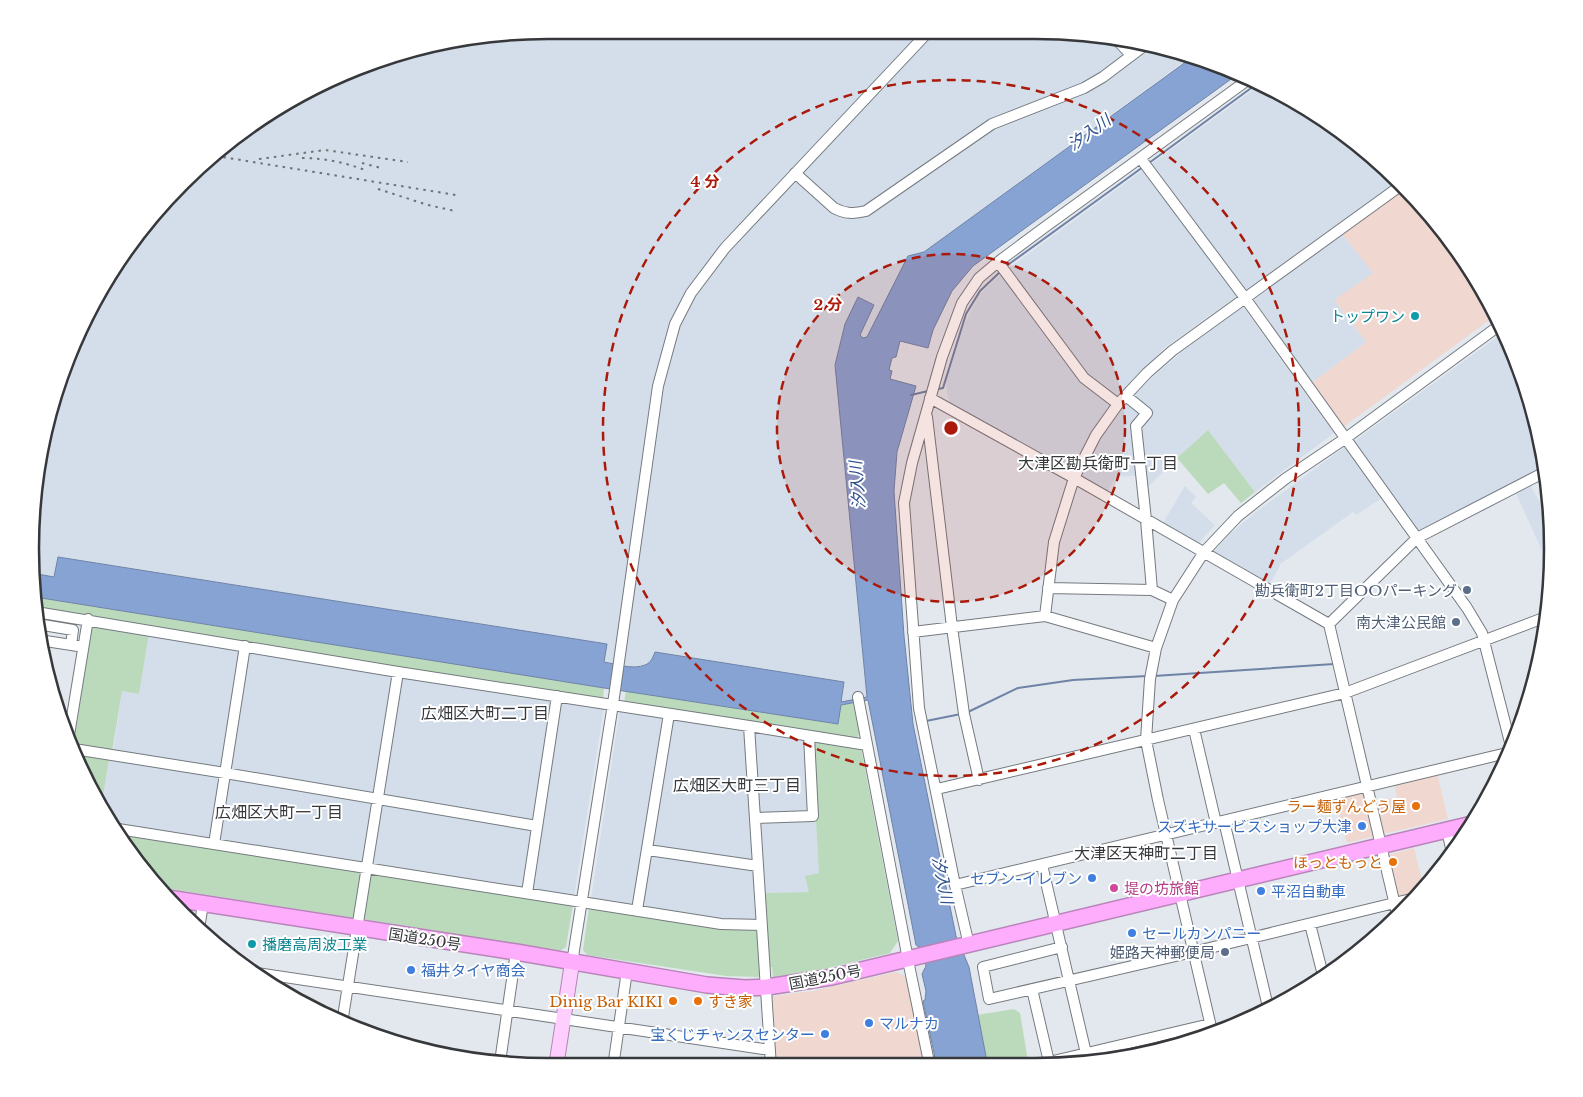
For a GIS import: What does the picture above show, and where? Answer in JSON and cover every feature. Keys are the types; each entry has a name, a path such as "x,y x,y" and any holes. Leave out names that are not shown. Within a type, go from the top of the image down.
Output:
{"highway":[{"name":"国道250号","path":"179,900 516,952 707,985 745,988 767,987 832,977 1447,830 1459,830"}],"main road":[{"path":"557,1058 572,963"}],"street":[{"path":"572,963 620,659 658,386 675,324 691,292 724,248 921,39"},
{"path":"1124,47 1131,55"},
{"path":"794,173 834,208 855,214 866,212 992,124 1084,88 1103,77 1138,50"},
{"path":"969,945 919,708 904,503 912,463 942,357 962,304 980,278 998,262 1243,84"},
{"path":"1141,159 1245,298 1467,608 1482,633 1508,737"},
{"path":"1044,616 1054,542 1074,478 1096,435 1118,404 1147,373 1172,351 1396,189"},
{"path":"998,262 1084,378 1118,404"},
{"path":"1211,1026 1146,740 1150,679 1156,648 1173,600 1204,552 1238,516 1285,479 1346,438 1495,329"},
{"path":"1126,396 1148,413 1136,426 1152,590"},
{"path":"930,398 1329,624 1395,909"},
{"path":"926,410 964,714 979,780"},
{"path":"1329,624 1417,538 1539,476"},
{"path":"1048,588 1152,590 1173,600"},
{"path":"43,613 398,672 867,745"},
{"path":"913,632 1044,616 1156,648"},
{"path":"71,725 88,620"},
{"path":"937,789 1345,693 1539,620"},
{"path":"45,625 73,630 71,645"},
{"path":"48,641 84,647"},
{"path":"214,844 245,646"},
{"path":"343,1015 398,672"},
{"path":"527,893 557,696"},
{"path":"858,700 928,1058"},
{"path":"637,910 670,714"},
{"path":"749,726 770,1058"},
{"path":"1194,729 1238,880 1267,1002"},
{"path":"756,818 813,816 808,736"},
{"path":"81,750 378,798 537,826"},
{"path":"955,885 1501,753"},
{"path":"124,830 721,924 762,925"},
{"path":"1447,830 1450,843"},
{"path":"648,850 758,866"},
{"path":"1042,864 1087,1055"},
{"path":"1062,947 983,967 989,998 1193,952 1403,901"},
{"path":"200,921 203,904"},
{"path":"1310,924 1322,969"},
{"path":"501,1056 516,952"},
{"path":"615,1058 627,971"},
{"path":"269,975 770,1050"},
{"path":"1032,989 1048,1058"},
{"path":"1098,1054 1204,1029"}],"shaded area":[{"path":"515,40 1068,40 1134,49 1184,62 924,252 908,256 867,337 863,338 860,335 874,305 858,297 845,324 835,365 867,697 841,702 844,682 651,660 646,665 632,667 604,662 606,644 58,557 54,577 40,574 40,515 49,449 66,385 91,323 107,294 144,238 165,212 212,165 265,125 323,91 385,66 417,56 482,43"},
{"path":"1255,89 1318,125 1371,165 1392,185 1164,348 1107,408 1074,466 1063,467 950,403 946,381 964,325 979,295 1002,273"},
{"path":"1399,193 1439,238 1458,265 1490,320 1342,428 1310,384 1366,342 1334,300 1372,273 1342,234"},
{"path":"1342,234 1373,273 1334,300 1366,342 1310,384 1251,303 1253,299"},
{"path":"1243,307 1334,433 1255,492 1208,430 1145,490 1143,475 1116,477 1107,492 1084,479 1082,474 1097,443 1129,400 1187,348"},
{"path":"1498,336 1527,417 1538,471 1420,530 1416,529 1353,442"},
{"path":"1346,446 1382,498 1356,515 1353,512 1279,565 1269,585 1213,552 1231,533 1256,512"},
{"path":"1529,483 1542,507 1544,553 1543,553 1515,491"},
{"path":"1185,486 1196,497 1191,503 1215,525 1198,544 1163,523"},
{"path":"149,634 604,707 574,897 120,824 103,796 109,760 112,760 122,691 139,694"},
{"path":"620,709 746,730 757,917 755,921 720,920 591,899"},
{"path":"757,731 811,739 819,873 809,892 765,893 754,735"},
{"path":"1437,773 1448,819 1383,834 1375,802 1397,797 1394,784"},
{"path":"1360,792 1364,794 1375,836 1347,843 1335,798"},
{"path":"1414,848 1422,880 1409,894 1398,895 1388,855"},
{"path":"896,972 909,978 926,1058 776,1058 773,996 813,991"}],"green space":[{"path":"1208,430 1255,492 1241,503 1224,483 1208,494 1177,458"},
{"path":"41,598 604,688 603,700 43,611"},
{"path":"92,625 149,634 139,694 122,691 112,752 79,747 75,736"},
{"path":"626,691 837,724 841,705 855,703 861,732 855,740 624,702"},
{"path":"811,739 861,748 898,941 890,953 820,970 773,977 772,967 769,967 765,893 809,892 805,876 819,873"},
{"path":"83,756 109,760 103,796"},
{"path":"126,834 359,871 361,874 354,918 168,888"},
{"path":"373,873 573,904 566,947 560,951 363,919 370,876"},
{"path":"589,907 715,927 755,930 758,933 761,977 726,976 587,955 583,950"},
{"path":"1014,1009 1020,1013 1028,1058 986,1058 977,1015"}],"water":[{"name":"汐入川","path":"1186,62 1232,79 973,266 952,291 933,330 928,348 900,341 896,357 892,358 889,370 892,371 890,379 916,386 897,452 894,491 904,636 913,724 956,936 969,967 986,1058 935,1058 923,1001 925,1000 926,991 922,974 926,966 921,948 916,945 868,700 841,705 838,724 41,598 40,574 54,577 58,557 607,644 604,662 624,666 635,667 647,664 655,652 844,682 841,702 867,697 835,365 845,324 858,297 874,305 860,335 863,338 867,337 908,256 924,252"}],"waterway":[{"path":"1149,163 1252,87"},
{"path":"1005,267 1143,167"},
{"path":"938,389 943,388 966,314 980,291 1000,272"},
{"path":"911,395 928,391"},
{"path":"1154,676 1334,664"},
{"path":"968,712 1018,688 1073,680 1147,676"},
{"path":"926,721 961,714"}],"railway":[{"path":"259,159 325,150 408,162"},
{"path":"222,157 456,195"},
{"path":"302,158 336,162 368,171"},
{"path":"362,163 381,168"},
{"path":"378,189 428,205 455,211"}],"place":[{"name":"トップワン","path":"1415,316"},
{"name":"勘兵衛町2丁目OOパーキング","path":"1467,590"},
{"name":"南大津公民館","path":"1456,622"},
{"name":"ラー麺ずんどう屋","path":"1416,806"},
{"name":"スズキサービスショップ大津","path":"1362,826"},
{"name":"ほっともっと","path":"1393,862"},
{"name":"セブン-イレブン","path":"1092,878"},
{"name":"堤の坊旅館","path":"1114,888"},
{"name":"平沼自動車","path":"1261,891"},
{"name":"セールカンパニー","path":"1132,933"},
{"name":"播磨高周波工業","path":"252,944"},
{"name":"姫路天神郵便局","path":"1225,952"},
{"name":"福井タイヤ商会","path":"411,970"},
{"name":"Dinig Bar KIKI","path":"673,1001"},
{"name":"すき家","path":"698,1001"},
{"name":"マルナカ","path":"869,1023"},
{"name":"宝くじチャンスセンター","path":"825,1034"}],"district":[{"name":"大津区勘兵衛町一丁目","path":"1098,463"},
{"name":"広畑区大町二丁目","path":"485,713"},
{"name":"広畑区大町三丁目","path":"737,785"},
{"name":"広畑区大町一丁目","path":"279,812"},
{"name":"大津区天神町二丁目","path":"1146,853"}]}
